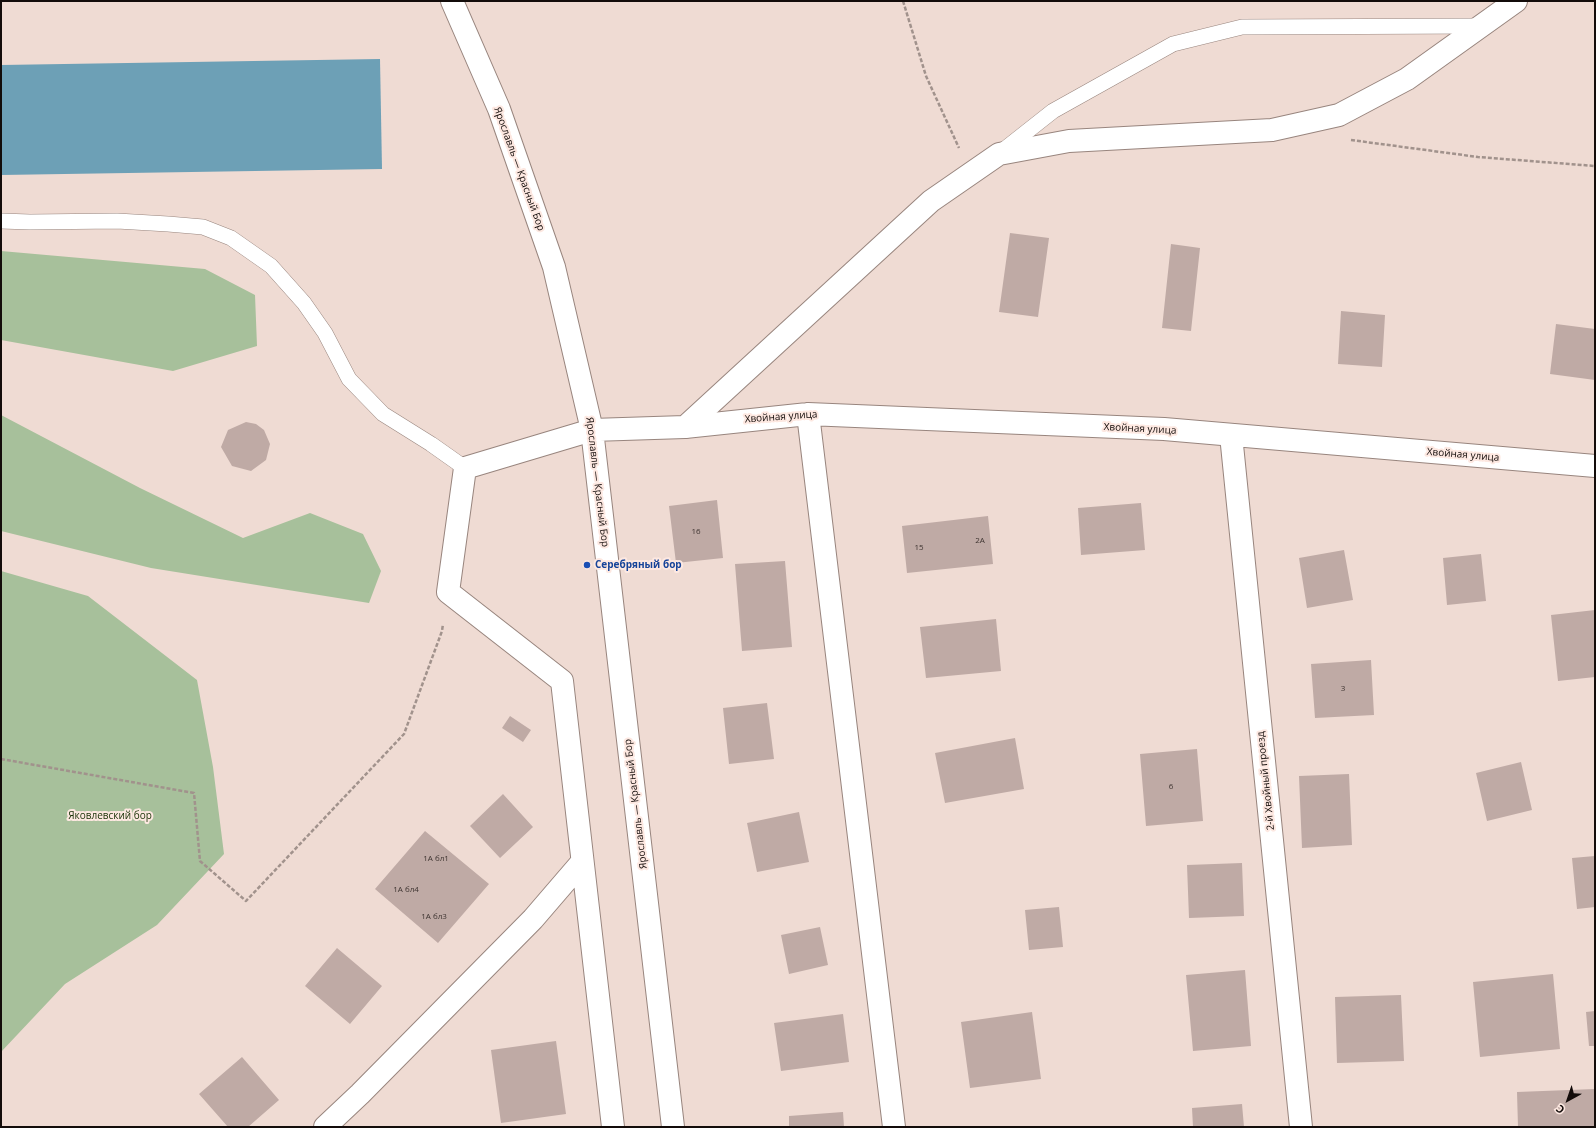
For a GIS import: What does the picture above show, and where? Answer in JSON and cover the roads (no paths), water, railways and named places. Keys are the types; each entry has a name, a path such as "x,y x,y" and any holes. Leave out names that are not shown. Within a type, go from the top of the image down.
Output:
{"street":[{"name":"Ярославль — Красный Бор","path":"452,1 498,109 554,267 592,430 673,1127"},
{"path":"685,427 931,201 999,154 1069,141 1272,130 1339,115 1407,79 1516,1"},
{"name":"Хвойная улица","path":"465,468 592,430 685,427 808,414 1164,429 1595,466"},
{"path":"808,414 894,1127"},
{"name":"2-й Хвойный проезд","path":"1231,435 1301,1127"},
{"path":"465,468 448,592 562,680 612,1127"},
{"path":"325,1127 360,1094 533,919 582,862"}],"lane":[{"path":"999,154 1053,111 1173,44 1242,27 1481,26"},
{"path":"1,221 117,221 168,224 203,227 231,238 271,266 304,303 325,333 349,380 383,414 432,444 465,468"}],"water":[{"path":"380,59 382,169 1,175 1,65"}],"place":[{"name":"Серебряный бор","path":"587,565"}],"park label":[{"name":"Яковлевский бор","path":"110,816"}]}
